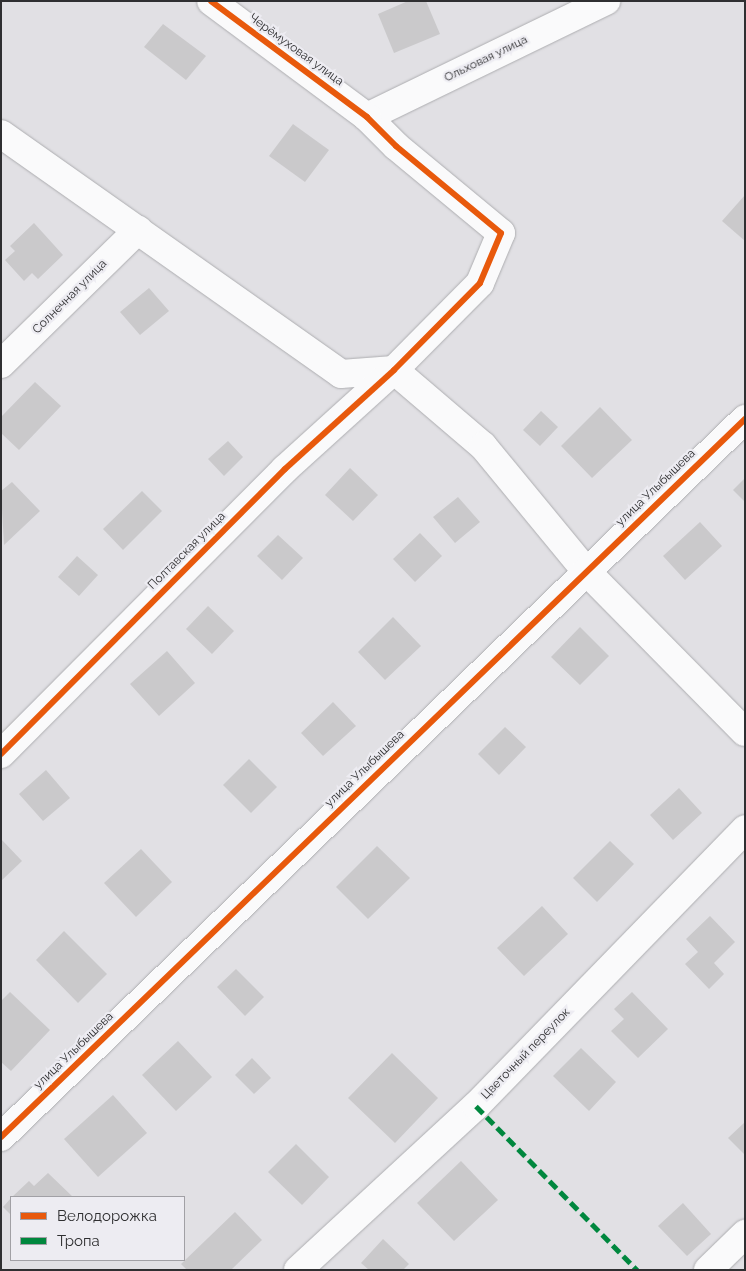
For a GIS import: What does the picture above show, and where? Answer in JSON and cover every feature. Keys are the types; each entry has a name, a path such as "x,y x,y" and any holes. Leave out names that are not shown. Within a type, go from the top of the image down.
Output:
{"street":[{"name":"Черёмуховая улица","path":"211,1 367,117 396,146 501,233 480,283 394,370"},
{"name":"Ольховая улица","path":"367,117 606,1"},
{"path":"1,134 341,374 394,370 483,446 586,571 745,732"},
{"name":"Солнечная улица","path":"1,364 138,230"},
{"name":"Полтавская улица","path":"1,754 285,469 394,370"},
{"name":"улица Улыбышева","path":"1,1137 745,419"},
{"name":"Цветочный переулок","path":"298,1270 476,1106 745,829"},
{"path":"708,1270 745,1234"}],"building":[{"path":"408,1 426,1 440,34 394,53 378,14"},
{"path":"163,24 206,56 186,80 144,47"},
{"path":"293,124 329,150 305,182 269,156"},
{"path":"745,195 745,241 722,221"},
{"path":"34,223 63,255 38,279 32,273 24,281 5,260 15,251 10,246"},
{"path":"149,288 169,311 140,335 120,312"},
{"path":"35,382 61,406 19,450 1,433 1,417"},
{"path":"600,407 632,440 592,478 561,446"},
{"path":"541,411 558,427 540,446 523,430"},
{"path":"228,441 243,457 224,476 208,459"},
{"path":"350,468 378,495 353,521 325,495"},
{"path":"745,478 745,502 733,490"},
{"path":"12,482 40,511 4,545 1,491"},
{"path":"142,491 162,511 123,550 103,529"},
{"path":"458,497 480,522 455,543 433,517"},
{"path":"700,522 722,546 685,580 663,556"},
{"path":"420,533 442,556 415,582 393,559"},
{"path":"278,535 303,558 282,580 257,556"},
{"path":"77,556 98,575 79,596 58,577"},
{"path":"208,606 234,631 212,654 186,629"},
{"path":"393,617 421,646 385,680 358,652"},
{"path":"580,627 609,656 580,685 551,657"},
{"path":"167,651 195,683 159,716 130,684"},
{"path":"333,702 356,726 323,756 301,733"},
{"path":"505,727 526,747 499,775 478,754"},
{"path":"249,759 277,787 251,813 223,785"},
{"path":"46,770 70,798 43,821 19,794"},
{"path":"679,788 702,813 673,840 650,815"},
{"path":"1,839 22,861 1,881"},
{"path":"610,841 634,864 597,902 573,878"},
{"path":"377,846 410,878 368,919 336,887"},
{"path":"141,849 172,882 136,917 104,883"},
{"path":"542,906 568,934 524,976 497,948"},
{"path":"710,916 735,942 714,963 724,974 709,989 685,964 698,952 686,939"},
{"path":"64,931 107,974 78,1003 36,960"},
{"path":"236,969 264,997 245,1016 217,987"},
{"path":"10,992 50,1030 11,1071 1,1062 1,1001"},
{"path":"632,992 668,1029 638,1058 611,1031 624,1019 614,1009"},
{"path":"178,1041 212,1077 176,1111 142,1075"},
{"path":"581,1048 616,1082 589,1111 553,1076"},
{"path":"392,1053 438,1098 395,1143 348,1098"},
{"path":"252,1058 271,1078 254,1094 235,1075"},
{"path":"113,1095 147,1133 98,1177 64,1139"},
{"path":"745,1122 745,1155 728,1138"},
{"path":"296,1144 329,1177 302,1205 268,1172"},
{"path":"461,1161 498,1200 454,1241 417,1203"},
{"path":"48,1173 72,1196 13,1196 29,1181 34,1186"},
{"path":"10,1199 10,1214 3,1207"},
{"path":"683,1203 711,1234 687,1256 658,1226"},
{"path":"235,1212 262,1240 231,1270 187,1270 181,1264"},
{"path":"383,1239 409,1264 403,1270 369,1270 361,1263"}],"marked path":[{"path":"476,1106 637,1270"}],"cycle path":[{"path":"1,754 285,469 394,370 480,283 501,233 396,146 367,117 211,1"},
{"path":"1,1137 745,419"}]}
